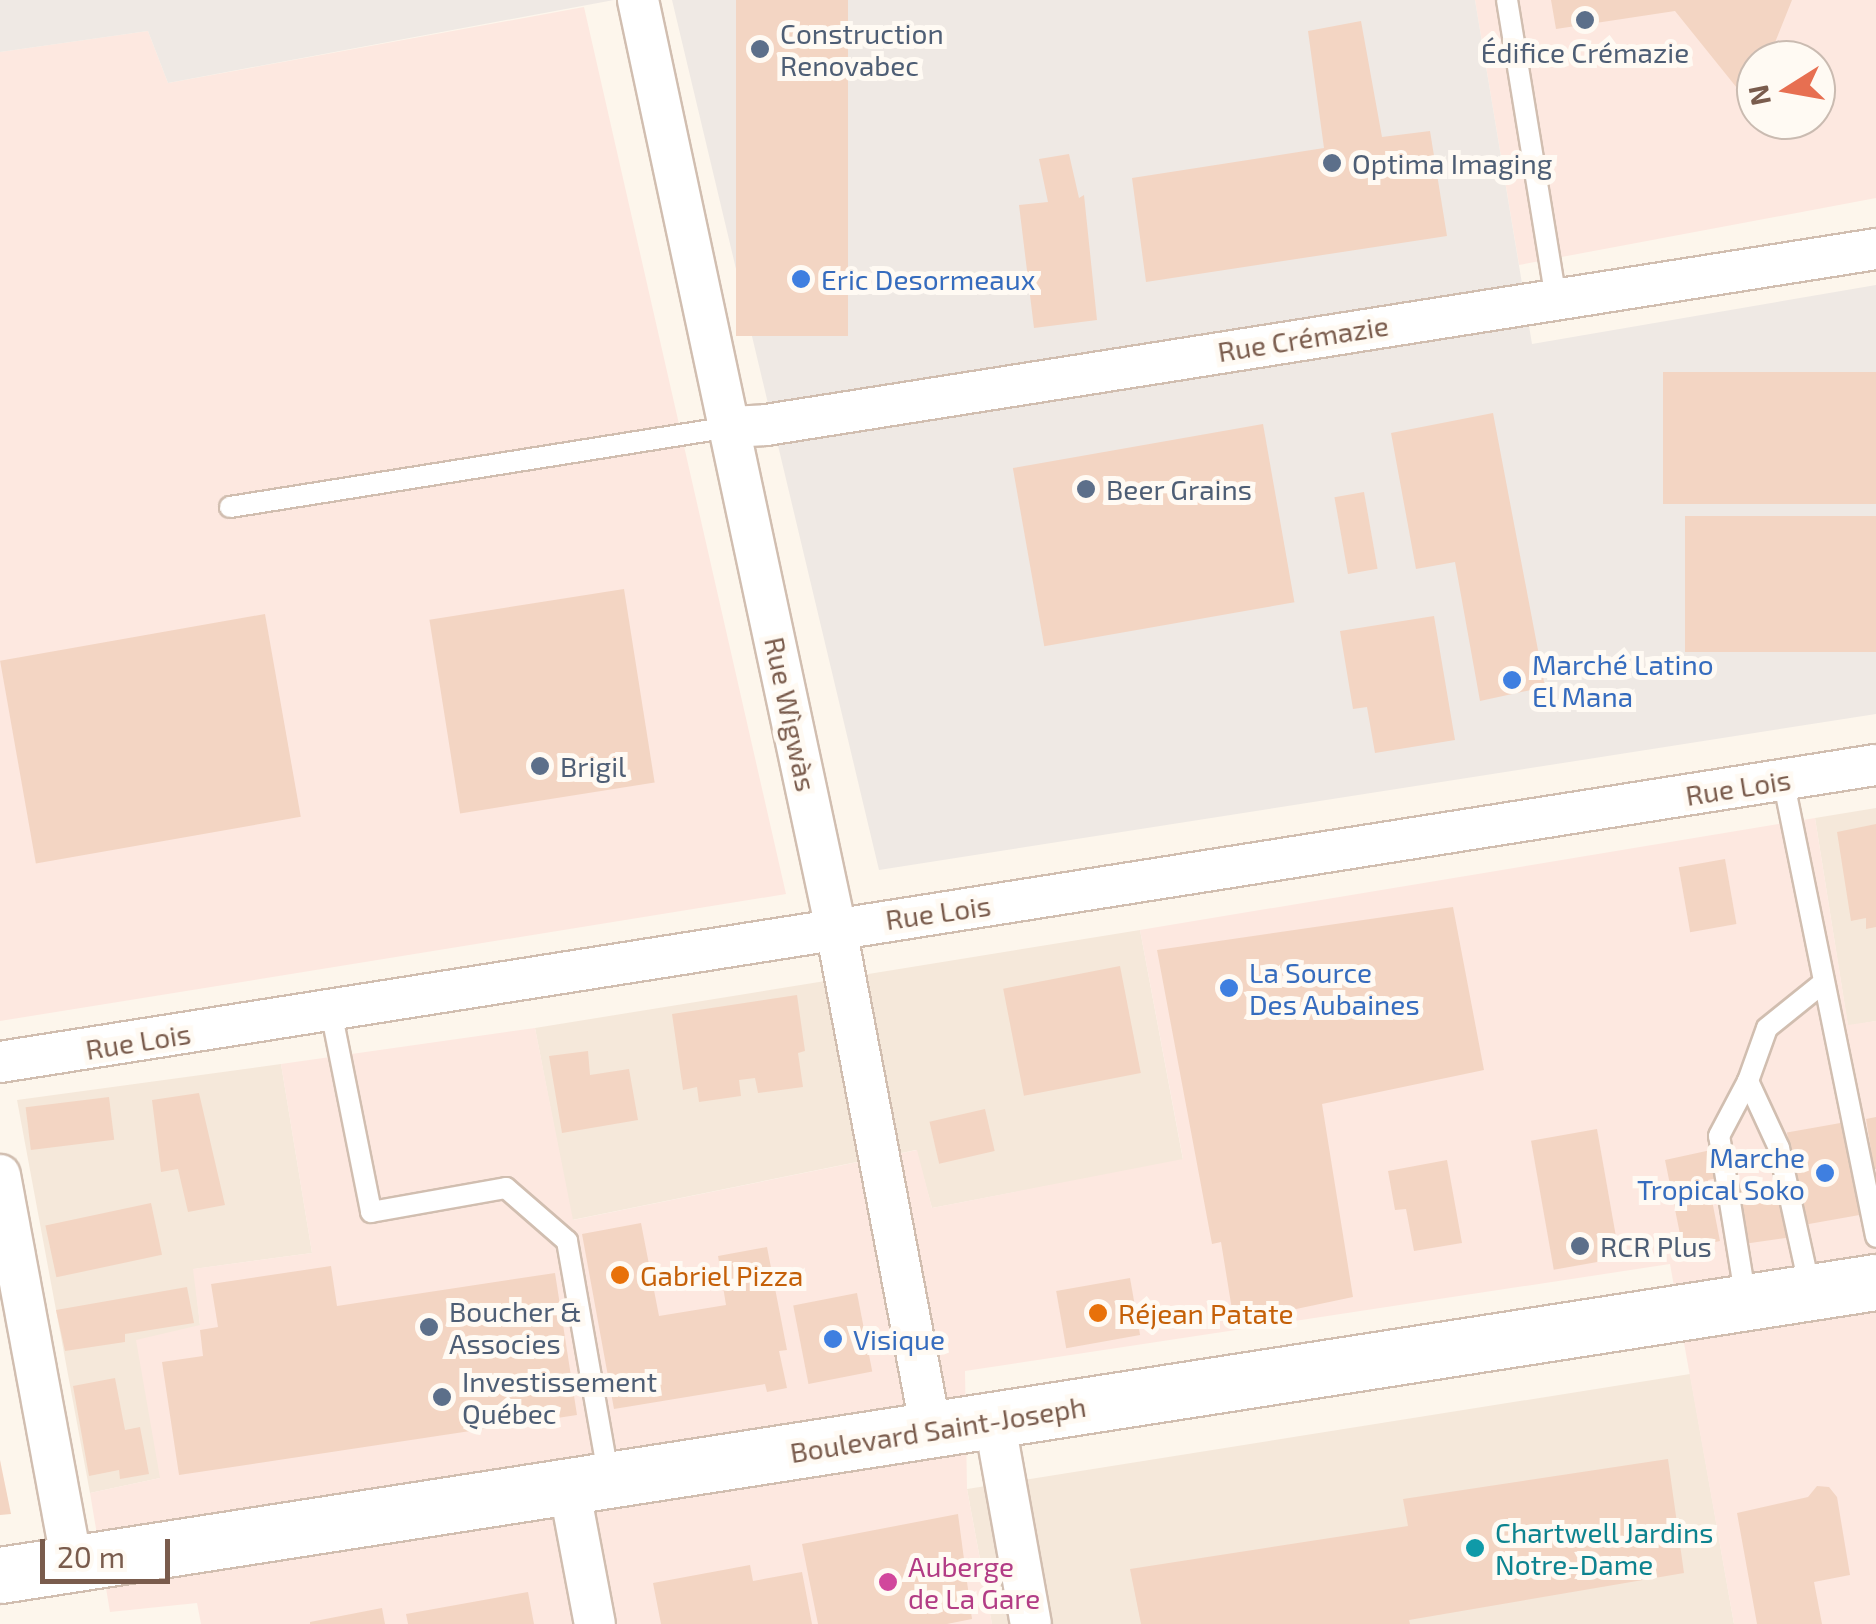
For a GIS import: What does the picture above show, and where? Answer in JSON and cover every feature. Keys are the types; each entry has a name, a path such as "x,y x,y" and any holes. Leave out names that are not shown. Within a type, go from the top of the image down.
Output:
{"main road":[{"name":"Boulevard Saint-Joseph","path":"0,1575 1876,1282"}],"street":[{"name":"Rue Wìgwàs","path":"638,0 836,929 931,1430"},
{"name":"Rue Crémazie","path":"730,427 766,426 1876,249"},
{"name":"Rue Lois","path":"0,1062 1876,765"},
{"path":"0,1176 72,1564"},
{"path":"994,1419 1031,1624"},
{"path":"589,1484 595,1624"}],"lane":[{"path":"1507,0 1556,299"},
{"path":"230,507 730,427"},
{"path":"1784,780 1876,1238"},
{"path":"1746,1302 1719,1136 1748,1081 1768,1028 1824,982"},
{"path":"331,1011 371,1212 506,1188 567,1241 589,1484"},
{"path":"1748,1081 1779,1148 1811,1292"}],"shaded area":[{"path":"0,0 614,0 168,83 148,31 0,52"},
{"path":"672,0 1475,0 1532,344 1876,285 1876,714 879,870"},
{"path":"1475,0 1876,0 1876,198 1519,265"},
{"path":"584,7 786,894 0,1021 0,52 148,31 168,83"},
{"path":"1876,808 1876,1021 1848,1026 1815,818"},
{"path":"1815,818 1848,1025 1876,1021 1876,1624 1734,1624 1670,1264 965,1371 967,1489 992,1624 201,1624 197,1603 110,1612 90,1493 160,1478 136,1340 200,1325 193,1269 312,1253 281,1064 535,1028 573,1220 917,1150 932,1208 1183,1159 1140,930"},
{"path":"1140,930 1183,1160 932,1208 916,1150 572,1220 535,1028"},
{"path":"281,1064 312,1253 194,1269 200,1325 160,1478 90,1493 17,1100"},
{"path":"1690,1374 1734,1624 992,1624 967,1489"}],"building":[{"path":"736,0 848,0 848,336 736,336"},
{"path":"1551,0 1792,0 1776,40 1736,40 1736,87 1675,11 1556,29"},
{"name":"Optima Imaging","path":"1361,21 1382,137 1430,131 1447,236 1146,282 1132,178 1324,148 1308,31"},
{"path":"1069,154 1079,198 1084,195 1097,320 1034,328 1019,205 1048,202 1039,159"},
{"path":"1663,372 1876,372 1876,504 1663,504"},
{"path":"1493,413 1545,687 1480,701 1455,562 1416,569 1391,433"},
{"path":"1263,424 1294,602 1044,646 1013,468"},
{"path":"1364,492 1378,569 1348,574 1334,497"},
{"path":"1685,516 1876,516 1876,652 1685,652"},
{"path":"624,589 655,783 460,813 429,620"},
{"path":"265,614 301,817 36,864 0,661"},
{"path":"1434,616 1455,740 1375,753 1367,707 1353,709 1340,631"},
{"path":"1876,824 1876,927 1866,929 1866,918 1851,921 1837,832"},
{"path":"1725,859 1736,924 1690,932 1679,867"},
{"path":"1453,907 1484,1070 1322,1104 1353,1297 1234,1322 1221,1242 1212,1244 1157,950"},
{"path":"1120,966 1141,1073 1024,1096 1003,989"},
{"path":"797,995 805,1051 798,1053 803,1087 758,1093 755,1078 739,1080 741,1096 699,1102 697,1087 683,1090 672,1014"},
{"path":"588,1051 590,1075 629,1069 638,1120 562,1133 549,1056"},
{"path":"199,1093 225,1205 188,1212 178,1169 161,1172 152,1100"},
{"path":"109,1097 114,1140 31,1150 26,1107"},
{"path":"985,1109 995,1151 939,1164 929,1122"},
{"path":"1876,1117 1876,1169 1874,1169 1866,1119"},
{"name":"Marche Tropical Soko","path":"1846,1122 1862,1215 1803,1225 1787,1132"},
{"path":"1597,1129 1620,1258 1554,1270 1531,1141"},
{"path":"1711,1150 1718,1178 1708,1180 1720,1241 1683,1249 1665,1160"},
{"path":"1447,1160 1462,1243 1414,1251 1406,1209 1395,1210 1388,1171"},
{"path":"1782,1182 1790,1237 1745,1244 1737,1188"},
{"path":"151,1203 162,1255 56,1277 45,1225"},
{"path":"641,1223 659,1316 726,1305 718,1256 767,1247 787,1350 779,1351 787,1388 767,1392 765,1384 614,1409 582,1234"},
{"path":"331,1266 337,1306 555,1273 577,1415 179,1475 162,1362 203,1356 200,1330 218,1327 211,1284"},
{"name":"Réjean Patate","path":"1130,1278 1140,1335 1066,1348 1056,1291"},
{"path":"187,1287 194,1323 125,1334 125,1342 65,1351 56,1310"},
{"name":"Visique","path":"857,1293 872,1372 808,1384 793,1305"},
{"path":"115,1378 125,1430 140,1427 149,1474 120,1479 119,1470 89,1476 73,1386"},
{"name":"Chartwell Jardins Notre-Dame","path":"1668,1459 1684,1573 1409,1620 1410,1624 1141,1624 1130,1569 1408,1526 1403,1499"},
{"path":"0,1460 11,1514 0,1515"},
{"path":"1817,1486 1829,1487 1837,1497 1850,1575 1814,1582 1822,1624 1757,1624 1737,1513 1808,1497"},
{"name":"Auberge de La Gare","path":"958,1514 972,1619 947,1624 818,1624 802,1544"},
{"path":"750,1565 753,1581 802,1572 812,1624 661,1624 653,1583"},
{"path":"528,1592 534,1624 408,1624 406,1614"},
{"path":"382,1608 385,1624 310,1624 310,1622"}],"place":[{"name":"Édifice Crémazie","path":"1585,20"},
{"name":"Construction Renovabec","path":"760,49"},
{"name":"Optima Imaging","path":"1332,163"},
{"name":"Eric Desormeaux","path":"801,279"},
{"name":"Beer Grains","path":"1086,489"},
{"name":"Marché Latino El Mana","path":"1512,680"},
{"name":"Brigil","path":"540,766"},
{"name":"La Source Des Aubaines","path":"1229,988"},
{"name":"Marche Tropical Soko","path":"1825,1173"},
{"name":"RCR Plus","path":"1580,1246"},
{"name":"Gabriel Pizza","path":"620,1275"},
{"name":"Réjean Patate","path":"1098,1313"},
{"name":"Boucher & Associes","path":"429,1327"},
{"name":"Visique","path":"833,1339"},
{"name":"Investissement Québec","path":"442,1397"},
{"name":"Chartwell Jardins Notre-Dame","path":"1475,1548"},
{"name":"Auberge de La Gare","path":"888,1582"}]}
